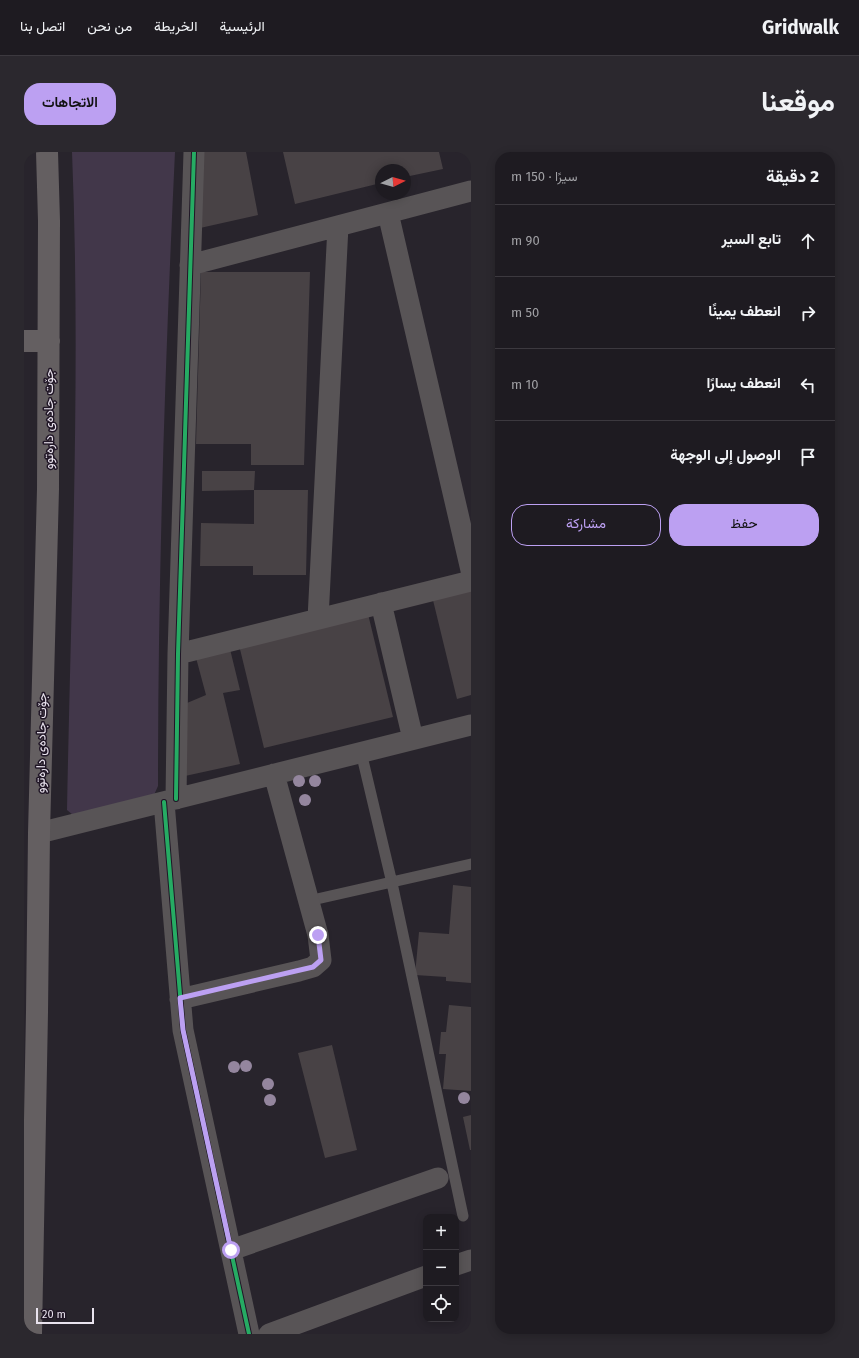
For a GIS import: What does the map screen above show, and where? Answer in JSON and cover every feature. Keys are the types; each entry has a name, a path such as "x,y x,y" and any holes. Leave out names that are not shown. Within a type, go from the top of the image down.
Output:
{"main road":[{"name":"جۆت جادەی دارەتوو","path":"31,1334 39,833 48,489 49,221 47,152"},
{"path":"24,341 49,341"}],"street":[{"path":"194,152 178,654 170,800 183,1030 249,1334"},
{"path":"190,265 471,191"},
{"path":"388,213 471,570"},
{"path":"318,619 338,226"},
{"path":"178,654 471,580"},
{"path":"381,603 413,739"},
{"path":"39,833 471,724"},
{"path":"180,998 313,967 321,960 321,948 274,774"},
{"path":"231,1250 438,1178"},
{"path":"459,1264 471,1260"},
{"path":"269,1334 423,1277"}],"lane":[{"path":"361,752 392,883 463,1216"},
{"path":"308,901 471,864"}],"shaded area":[{"path":"72,152 175,152 163,469 159,628 158,786 154,795 73,815 67,810 73,563 76,316"}],"building":[{"path":"202,152 246,152 258,215 200,228"},
{"path":"283,152 439,152 443,169 411,176 411,164 375,164 375,184 295,204"},
{"path":"201,272 310,272 304,465 251,465 251,444 196,444"},
{"path":"202,471 255,471 254,490 202,491"},
{"path":"254,490 308,490 306,575 253,575 253,566 200,566 201,523 254,524"},
{"path":"471,587 471,695 457,699 432,596"},
{"path":"368,614 393,717 264,748 239,645"},
{"path":"229,645 240,690 223,693 240,764 185,776 187,703 206,695 195,654"},
{"path":"453,885 471,887 471,983 446,981 446,977 415,975 419,932 449,934"},
{"path":"449,1005 471,1007 471,1091 443,1089 446,1054 439,1054 441,1032 446,1032"},
{"path":"332,1045 357,1150 325,1158 298,1053"},
{"path":"471,1115 471,1150 470,1150 463,1117"}],"cycle path":[{"path":"176,799 178,654 194,152"},
{"path":"164,802 183,1030 249,1334"}],"route":[{"path":"231,1250 183,1030 180,998 313,967 321,960 321,948 318,935"}]}
